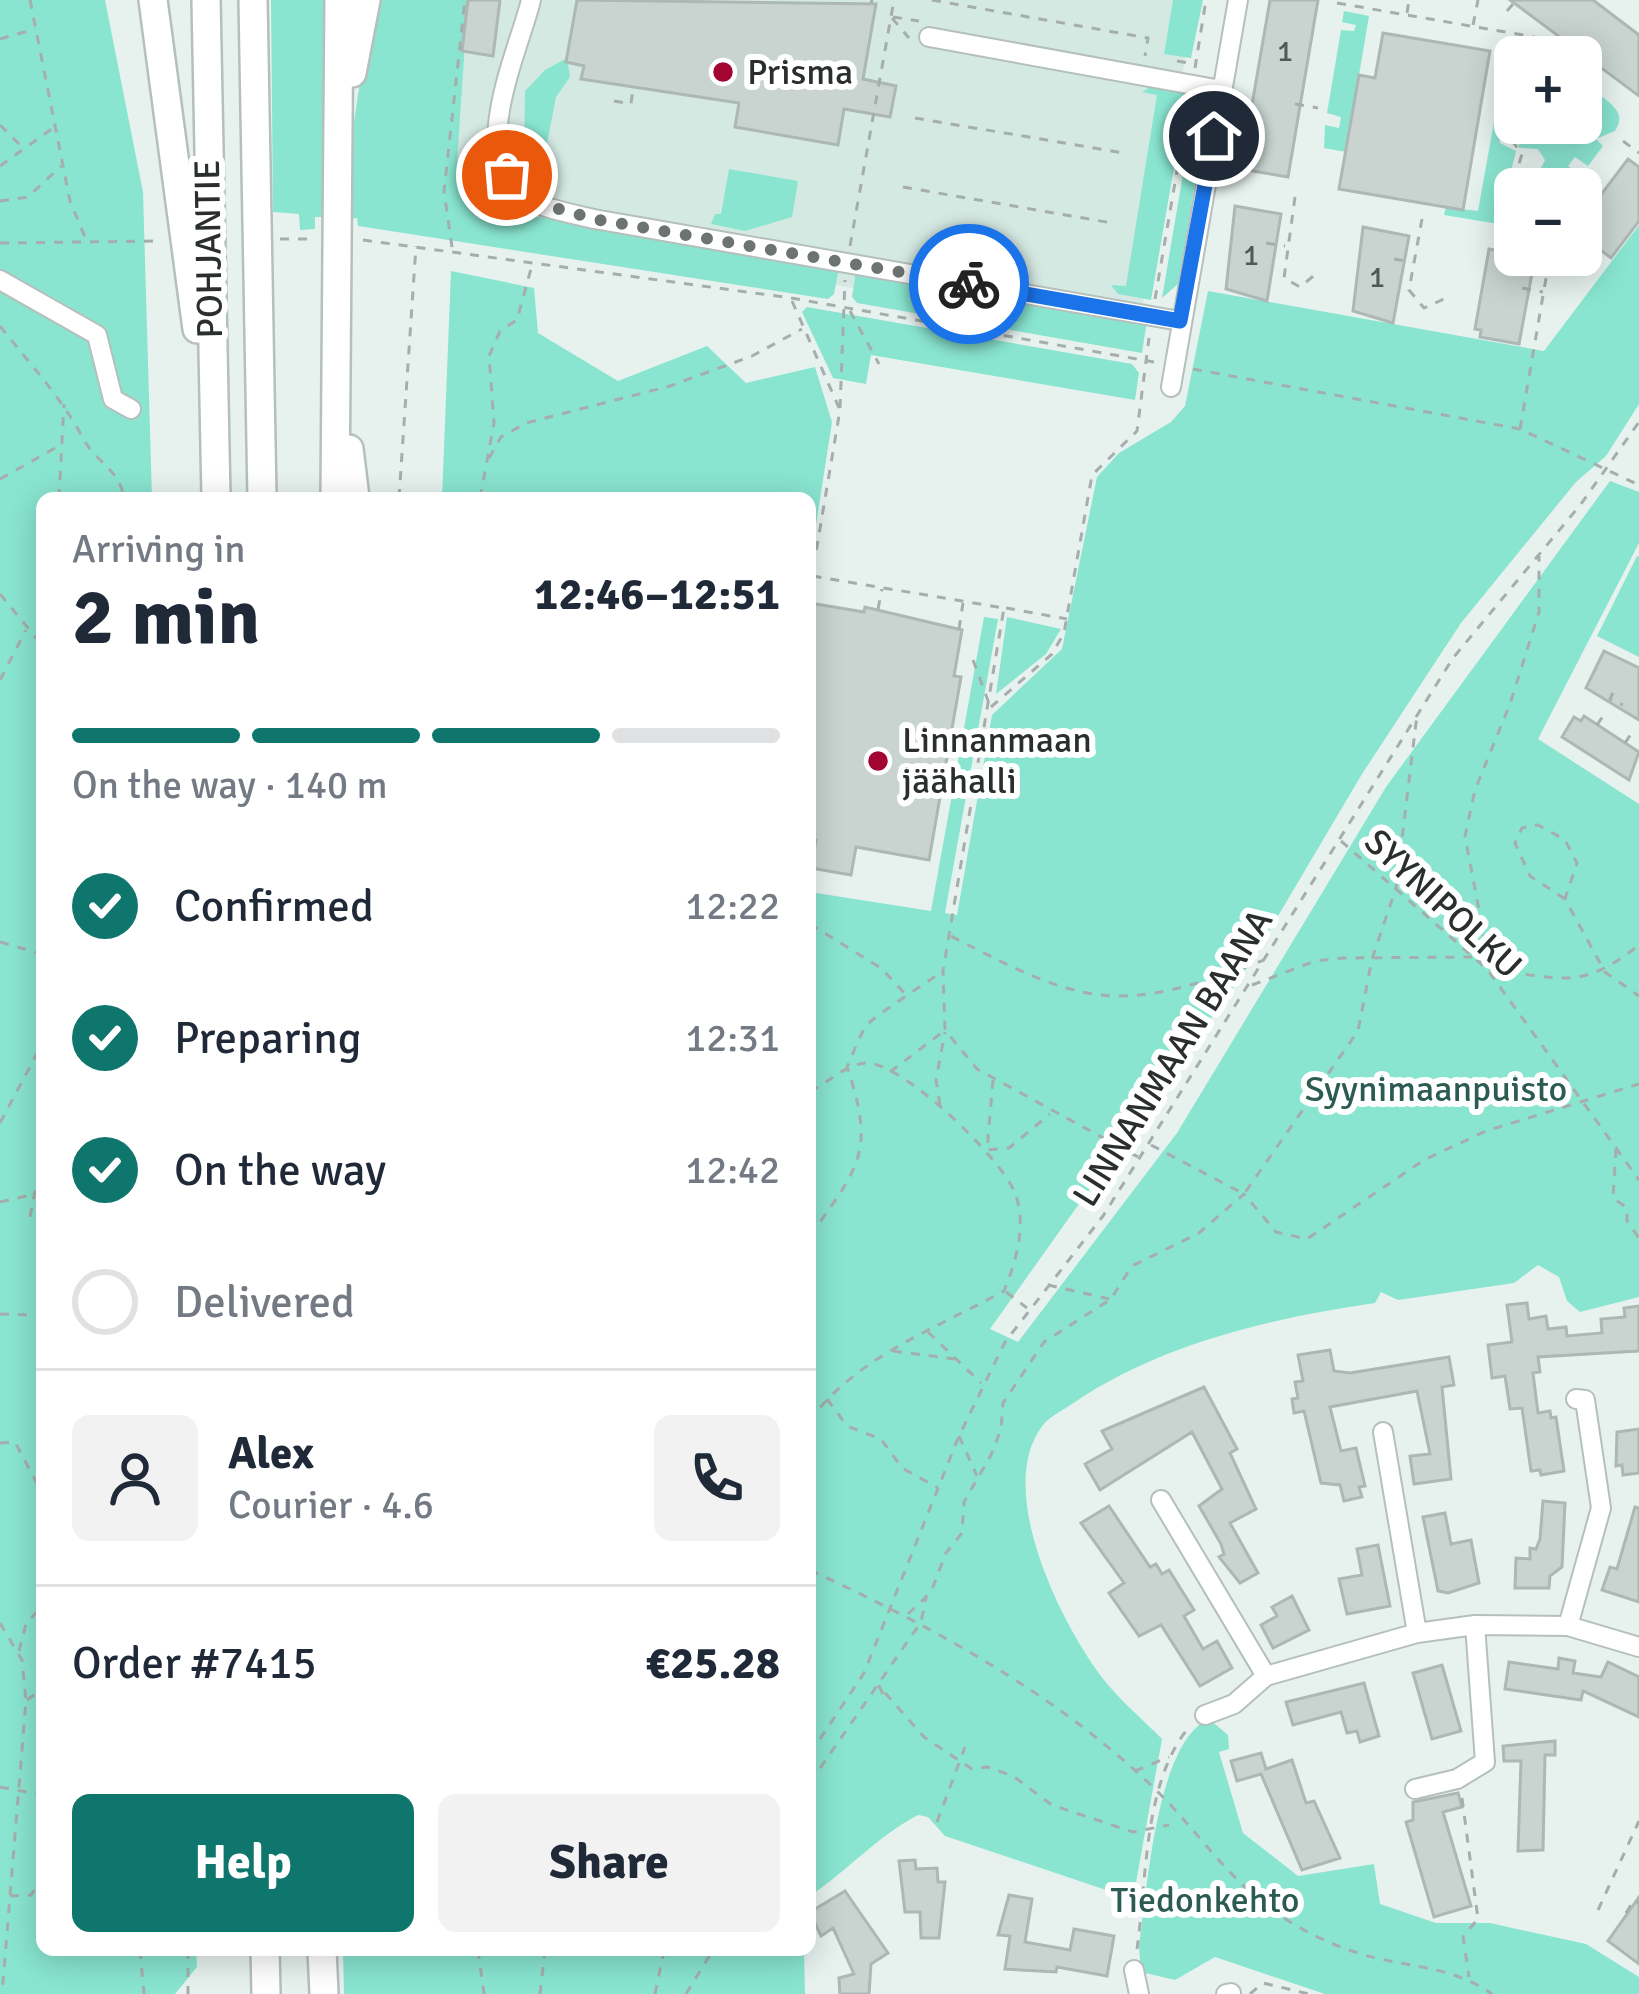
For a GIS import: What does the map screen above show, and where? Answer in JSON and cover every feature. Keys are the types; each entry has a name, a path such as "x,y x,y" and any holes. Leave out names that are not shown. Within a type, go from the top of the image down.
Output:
{"highway":[{"path":"153,0 178,157 188,283 213,422"},
{"name":"POHJANTIE","path":"206,0 216,492"},
{"name":"POHJANTIE","path":"254,0 262,492"},
{"path":"335,492 339,0"},
{"path":"341,130 366,0"},
{"path":"337,377 354,492"},
{"path":"265,1956 266,1994"},
{"path":"322,1956 324,1994"}],"street":[{"path":"531,0 496,123 499,158 528,200 594,219 1180,321"},
{"path":"1171,387 1238,0"},
{"path":"920,38 1221,90"},
{"path":"0,280 97,334 113,399 131,409"},
{"path":"1568,1626 1601,1508 1585,1400 1576,1399"},
{"path":"1383,1432 1417,1633"},
{"path":"1161,1500 1266,1676"},
{"path":"1415,1790 1457,1779 1485,1762 1475,1625"},
{"path":"1205,1715 1234,1704 1266,1676 1417,1633 1475,1625 1568,1626 1639,1647"},
{"path":"1134,1970 1139,1994"}],"path":[{"path":"30,0 58,124 62,164 87,242"},
{"path":"452,249 443,191 465,0"},
{"path":"816,547 840,410 841,307 894,0"},
{"path":"932,0 1148,38"},
{"path":"990,708 1052,654 1067,619 1092,475 1137,431 1206,0"},
{"path":"1407,15 1409,0"},
{"path":"1473,26 1478,0"},
{"path":"1337,3 1528,36"},
{"path":"1507,11 1514,3"},
{"path":"891,17 920,38"},
{"path":"1144,56 1146,25"},
{"path":"0,39 36,28"},
{"path":"1516,34 1501,126 1522,154 1518,168"},
{"path":"614,101 631,104 633,88"},
{"path":"1295,104 1318,108"},
{"path":"915,118 1124,153"},
{"path":"0,166 26,152 58,124"},
{"path":"0,125 26,152"},
{"path":"1623,141 1639,153"},
{"path":"0,201 28,197 48,184 62,164"},
{"path":"1602,184 1606,187"},
{"path":"903,187 1112,223"},
{"path":"1295,197 1282,269 1289,283 1300,287 1317,272"},
{"path":"1422,220 1408,290 1412,301 1430,306 1442,300 1444,291"},
{"path":"279,239 325,239"},
{"path":"350,239 416,244 791,298 1520,429 1639,485"},
{"path":"0,243 163,241"},
{"path":"1266,243 1287,246"},
{"path":"399,492 416,244"},
{"path":"1394,259 1414,262"},
{"path":"481,492 494,424 488,356 492,341 517,320 533,262"},
{"path":"1520,429 1547,276"},
{"path":"1522,288 1545,292"},
{"path":"791,298 840,410"},
{"path":"850,309 879,364"},
{"path":"0,326 67,408 58,446 59,492"},
{"path":"489,458 501,437 526,424 670,386 752,356 804,328"},
{"path":"62,402 83,439 116,472 122,492"},
{"name":"LINNANMAAN BAANA","path":"816,1745 864,1673 982,1384 1028,1309 1103,1216 1454,658 1607,470 1639,422"},
{"path":"0,478 58,446"},
{"path":"1248,986 1315,961 1476,960 1486,947 1465,836 1475,790 1539,612 1539,554"},
{"path":"816,576 1067,619"},
{"path":"878,609 882,587"},
{"path":"0,594 36,638"},
{"path":"959,629 964,601"},
{"path":"941,1110 936,1080 945,1030 943,971 1004,608"},
{"path":"0,680 27,628"},
{"path":"973,660 990,708"},
{"path":"1613,693 1610,699 1623,706"},
{"path":"908,1615 926,1597 962,1533 964,1502 997,1442 1003,1402 1015,1380 1045,1342 1111,1299 1132,1266 1199,1233 1244,1194 1358,1031 1372,959 1396,888 1417,712"},
{"path":"1597,725 1605,712"},
{"path":"1625,743 1633,731"},
{"path":"1565,899 1577,863 1564,840 1538,825 1522,829 1515,843 1530,876 1565,899 1605,972 1639,996"},
{"name":"SYYNIPOLKU","path":"1339,839 1487,969 1639,1180"},
{"path":"816,928 881,968 909,998"},
{"path":"949,935 1066,991 1106,998 1156,997 1264,960"},
{"path":"0,942 36,952"},
{"path":"1487,969 1583,980 1605,972 1639,945"},
{"path":"816,1228 858,1170 863,1114 848,1067 871,1020 943,971"},
{"path":"890,1072 945,1030"},
{"path":"945,1030 977,1069 1139,1158"},
{"path":"0,1123 36,1055"},
{"path":"816,1087 848,1067 872,1063 941,1110 987,1150 1016,1193 1020,1250 1004,1291 892,1351 816,1410"},
{"path":"987,1150 993,1078"},
{"path":"1150,1144 1244,1194 1276,1232 1307,1239 1424,1160 1486,1131 1639,1084"},
{"path":"987,1150 1009,1148 1053,1111"},
{"path":"1616,1147 1613,1198 1627,1208 1627,1221 1639,1238"},
{"path":"36,1177 30,1217 36,1223"},
{"path":"0,1202 31,1195"},
{"path":"1047,1285 1111,1299"},
{"path":"1004,1291 1028,1309"},
{"path":"0,1314 36,1316"},
{"path":"928,1332 982,1384"},
{"path":"892,1351 957,1360"},
{"path":"826,1398 847,1426 881,1439 902,1468 939,1489"},
{"path":"959,1436 978,1478"},
{"path":"0,1443 15,1442 36,1482"},
{"path":"816,1572 860,1588 872,1601 921,1622 1059,1709 1158,1792 1265,1905 1309,1933 1356,1953 1469,1977 1492,1994"},
{"path":"816,1775 921,1622 926,1597"},
{"path":"18,1654 26,1624 36,1613"},
{"path":"0,1623 18,1654 26,1701 2,1994"},
{"path":"879,1686 883,1694"},
{"path":"879,1686 886,1701 908,1715 927,1740 963,1758 972,1769 987,1767 1013,1776 1026,1790 1069,1812 1133,1832 1169,1826"},
{"path":"26,1701 36,1694"},
{"path":"1134,1970 1158,1792 1189,1727 1205,1715"},
{"path":"937,1822 965,1747"},
{"path":"1133,1772 1172,1755"},
{"path":"1457,1779 1478,1919 1463,1936 1469,1977"},
{"path":"0,1787 36,1794"},
{"path":"1598,1910 1639,1821"},
{"path":"9,1896 32,1895 36,1889"},
{"path":"1626,1913 1634,1900 1639,1903"},
{"path":"141,1956 144,1994"},
{"path":"188,1956 188,1994"},
{"path":"479,1956 484,1994"},
{"path":"540,1994 544,1956"},
{"path":"655,1994 663,1956"},
{"path":"686,1994 709,1956"},
{"path":"1250,1994 1263,1983 1309,1994"}],"shaded area":[{"path":"475,0 1195,0 1137,338 454,218 461,71"}],"green space":[{"path":"0,0 105,0 143,192 152,492 36,492 36,1956 196,1956 197,1967 175,1994 0,1994"},
{"path":"271,0 325,0 325,217 315,217 315,229 300,230 299,214 273,212"},
{"path":"372,0 468,0 457,161 484,165 502,197 526,215 839,267 834,294 828,299 358,226 357,218 348,219 353,129"},
{"path":"1173,0 1203,0 1191,58 1164,54"},
{"path":"1344,11 1369,16 1346,152 1324,148 1325,125 1339,128 1341,117 1327,113 1341,30 1354,31 1356,25 1342,22"},
{"path":"567,58 570,77 556,97 544,159 549,161 548,172 543,172 541,183 533,183 524,164 525,91 545,70"},
{"path":"1152,86 1187,93 1151,300 1118,294 1111,285 1126,286 1157,95 1142,92"},
{"path":"1196,97 1205,105 1206,118 1178,284 1162,298"},
{"path":"1602,97 1616,110 1615,131 1602,136"},
{"path":"1494,122 1494,144 1516,151 1512,168 1494,168 1494,223 1444,215 1446,207 1478,211"},
{"path":"1518,144 1603,146 1588,166 1575,157 1571,168 1541,168 1545,160 1538,149 1519,148"},
{"path":"729,169 798,181 792,217 745,231 711,224 715,214 721,214"},
{"name":"Syynimaanpuisto","path":"1639,225 1639,404 1606,456 1576,482 1461,623 1362,774 1249,965 990,1329 1018,1342 1177,1133 1386,787 1610,481 1639,492 1639,543 1538,739 1639,804 1639,1297 1580,1312 1567,1301 1559,1277 1538,1265 1514,1283 1398,1300 1381,1292 1375,1303 1256,1326 1179,1350 1106,1383 1052,1416 1030,1452 1026,1484 1039,1556 1087,1656 1111,1688 1162,1739 1133,1899 945,1836 928,1817 918,1815 816,1891 816,893 931,911 984,617 998,619 945,913 957,915 992,715 1062,649 1097,477 1119,453 1171,422 1185,406 1208,291 1544,351"},
{"path":"856,270 1147,320 1142,353 857,303 852,297"},
{"path":"451,271 534,288 538,333 618,381 707,346 746,383 815,367 832,422 816,525 816,492 442,492"},
{"path":"807,307 1132,364 1139,373 1135,400 871,355 866,384 833,378 802,312"},
{"path":"1639,557 1639,657 1597,636"},
{"path":"1007,617 1061,629 1046,654 996,694"},
{"name":"Tiedonkehto","path":"1209,1719 1228,1735 1229,1749 1219,1752 1243,1833 1298,1876 1374,1864 1380,1904 1436,1923 1490,1923 1586,1944 1639,1977 1639,1994 1325,1994 1215,1957 1175,1980 1141,1972 1146,1891 1166,1787 1191,1733"},
{"path":"343,1956 804,1956 805,1994 344,1994"}],"building":[{"path":"468,0 500,0 493,56 462,51"},
{"name":"Prisma","path":"577,0 876,4 863,79 896,86 890,117 844,109 838,145 735,127 739,103 581,79 584,66 566,62"},
{"path":"1270,0 1318,0 1288,177 1241,169"},
{"path":"1510,0 1593,0 1639,35 1639,96 1602,68 1602,36 1558,36"},
{"path":"1383,33 1490,51 1463,210 1339,189 1359,75 1375,78"},
{"path":"1628,159 1639,167 1639,221 1611,258 1602,251 1602,193"},
{"path":"1235,206 1281,214 1267,301 1226,289"},
{"path":"1363,227 1409,236 1393,323 1353,311"},
{"path":"1489,249 1494,250 1494,276 1532,276 1519,344 1480,337 1481,330 1475,329"},
{"name":"Linnanmaan jäähalli","path":"816,604 864,612 865,607 962,630 954,676 961,677 929,860 856,847 851,875 816,869"},
{"path":"1604,651 1639,668 1639,720 1586,688"},
{"path":"1584,716 1639,752 1629,780 1562,737 1574,717 1581,721"},
{"path":"1527,1303 1529,1319 1546,1316 1548,1329 1566,1327 1567,1336 1602,1333 1601,1319 1625,1317 1624,1308 1639,1306 1639,1351 1538,1357 1540,1372 1533,1373 1538,1413 1550,1411 1551,1418 1556,1417 1564,1471 1541,1475 1540,1470 1531,1471 1522,1408 1510,1409 1505,1376 1492,1378 1488,1345 1512,1342 1507,1305"},
{"path":"1330,1350 1334,1371 1350,1373 1449,1357 1454,1385 1442,1387 1451,1479 1414,1484 1410,1456 1430,1454 1417,1391 1330,1407 1341,1451 1356,1448 1365,1486 1359,1487 1362,1497 1344,1501 1340,1485 1321,1483 1304,1411 1294,1413 1292,1399 1298,1398 1295,1382 1303,1381 1298,1355"},
{"path":"1204,1387 1237,1449 1230,1453 1256,1509 1230,1523 1258,1573 1240,1583 1219,1557 1224,1554 1221,1544 1199,1506 1222,1489 1192,1432 1100,1490 1085,1464 1112,1449 1102,1431"},
{"path":"1639,1429 1639,1473 1623,1475 1622,1465 1616,1466 1617,1432"},
{"path":"1543,1501 1565,1503 1562,1567 1550,1576 1549,1588 1515,1588 1516,1558 1530,1559 1530,1548 1536,1549 1540,1539"},
{"path":"1109,1506 1150,1567 1156,1564 1162,1574 1169,1570 1194,1610 1184,1616 1203,1649 1217,1641 1232,1668 1200,1686 1161,1625 1139,1636 1109,1593 1124,1583 1081,1523"},
{"path":"1635,1507 1639,1508 1639,1602 1602,1590 1610,1567 1617,1569"},
{"path":"1445,1513 1451,1544 1471,1540 1479,1583 1448,1593 1438,1591 1423,1517"},
{"path":"1378,1545 1390,1606 1347,1614 1339,1579 1362,1575 1357,1549"},
{"path":"1292,1596 1309,1630 1273,1648 1261,1625 1277,1616 1272,1607"},
{"path":"1559,1658 1575,1661 1573,1673 1601,1677 1608,1662 1639,1677 1639,1717 1583,1691 1581,1700 1505,1689 1509,1662 1558,1669"},
{"path":"1442,1665 1461,1731 1432,1739 1413,1673"},
{"path":"1364,1683 1379,1736 1360,1742 1357,1731 1347,1733 1341,1712 1293,1725 1286,1702"},
{"path":"1555,1741 1555,1755 1545,1755 1543,1850 1518,1851 1521,1761 1504,1761 1503,1746"},
{"path":"1261,1753 1266,1769 1292,1760 1306,1803 1314,1801 1340,1858 1302,1870 1261,1774 1237,1781 1231,1761"},
{"path":"1458,1793 1462,1807 1443,1812 1471,1906 1434,1917 1406,1822 1413,1820 1413,1802"},
{"path":"915,1860 916,1869 937,1868 938,1882 945,1882 939,1938 921,1938 920,1912 905,1912 899,1861"},
{"path":"845,1891 888,1953 871,1964 869,1994 840,1994 839,1978 854,1974 833,1928 821,1936 816,1908"},
{"path":"1009,1895 1032,1899 1025,1942 1070,1950 1074,1929 1114,1936 1107,1976 1057,1967 1056,1972 1005,1969 1010,1936 998,1935"},
{"path":"1639,1897 1639,1964 1608,1941"}],"way so far":[{"path":"507,175 528,200 594,219 969,284"}],"place":[{"name":"Prisma","path":"723,72"},
{"name":"Linnanmaan jäähalli","path":"878,761"}],"route":[{"path":"969,284 1180,321 1214,136"}]}
